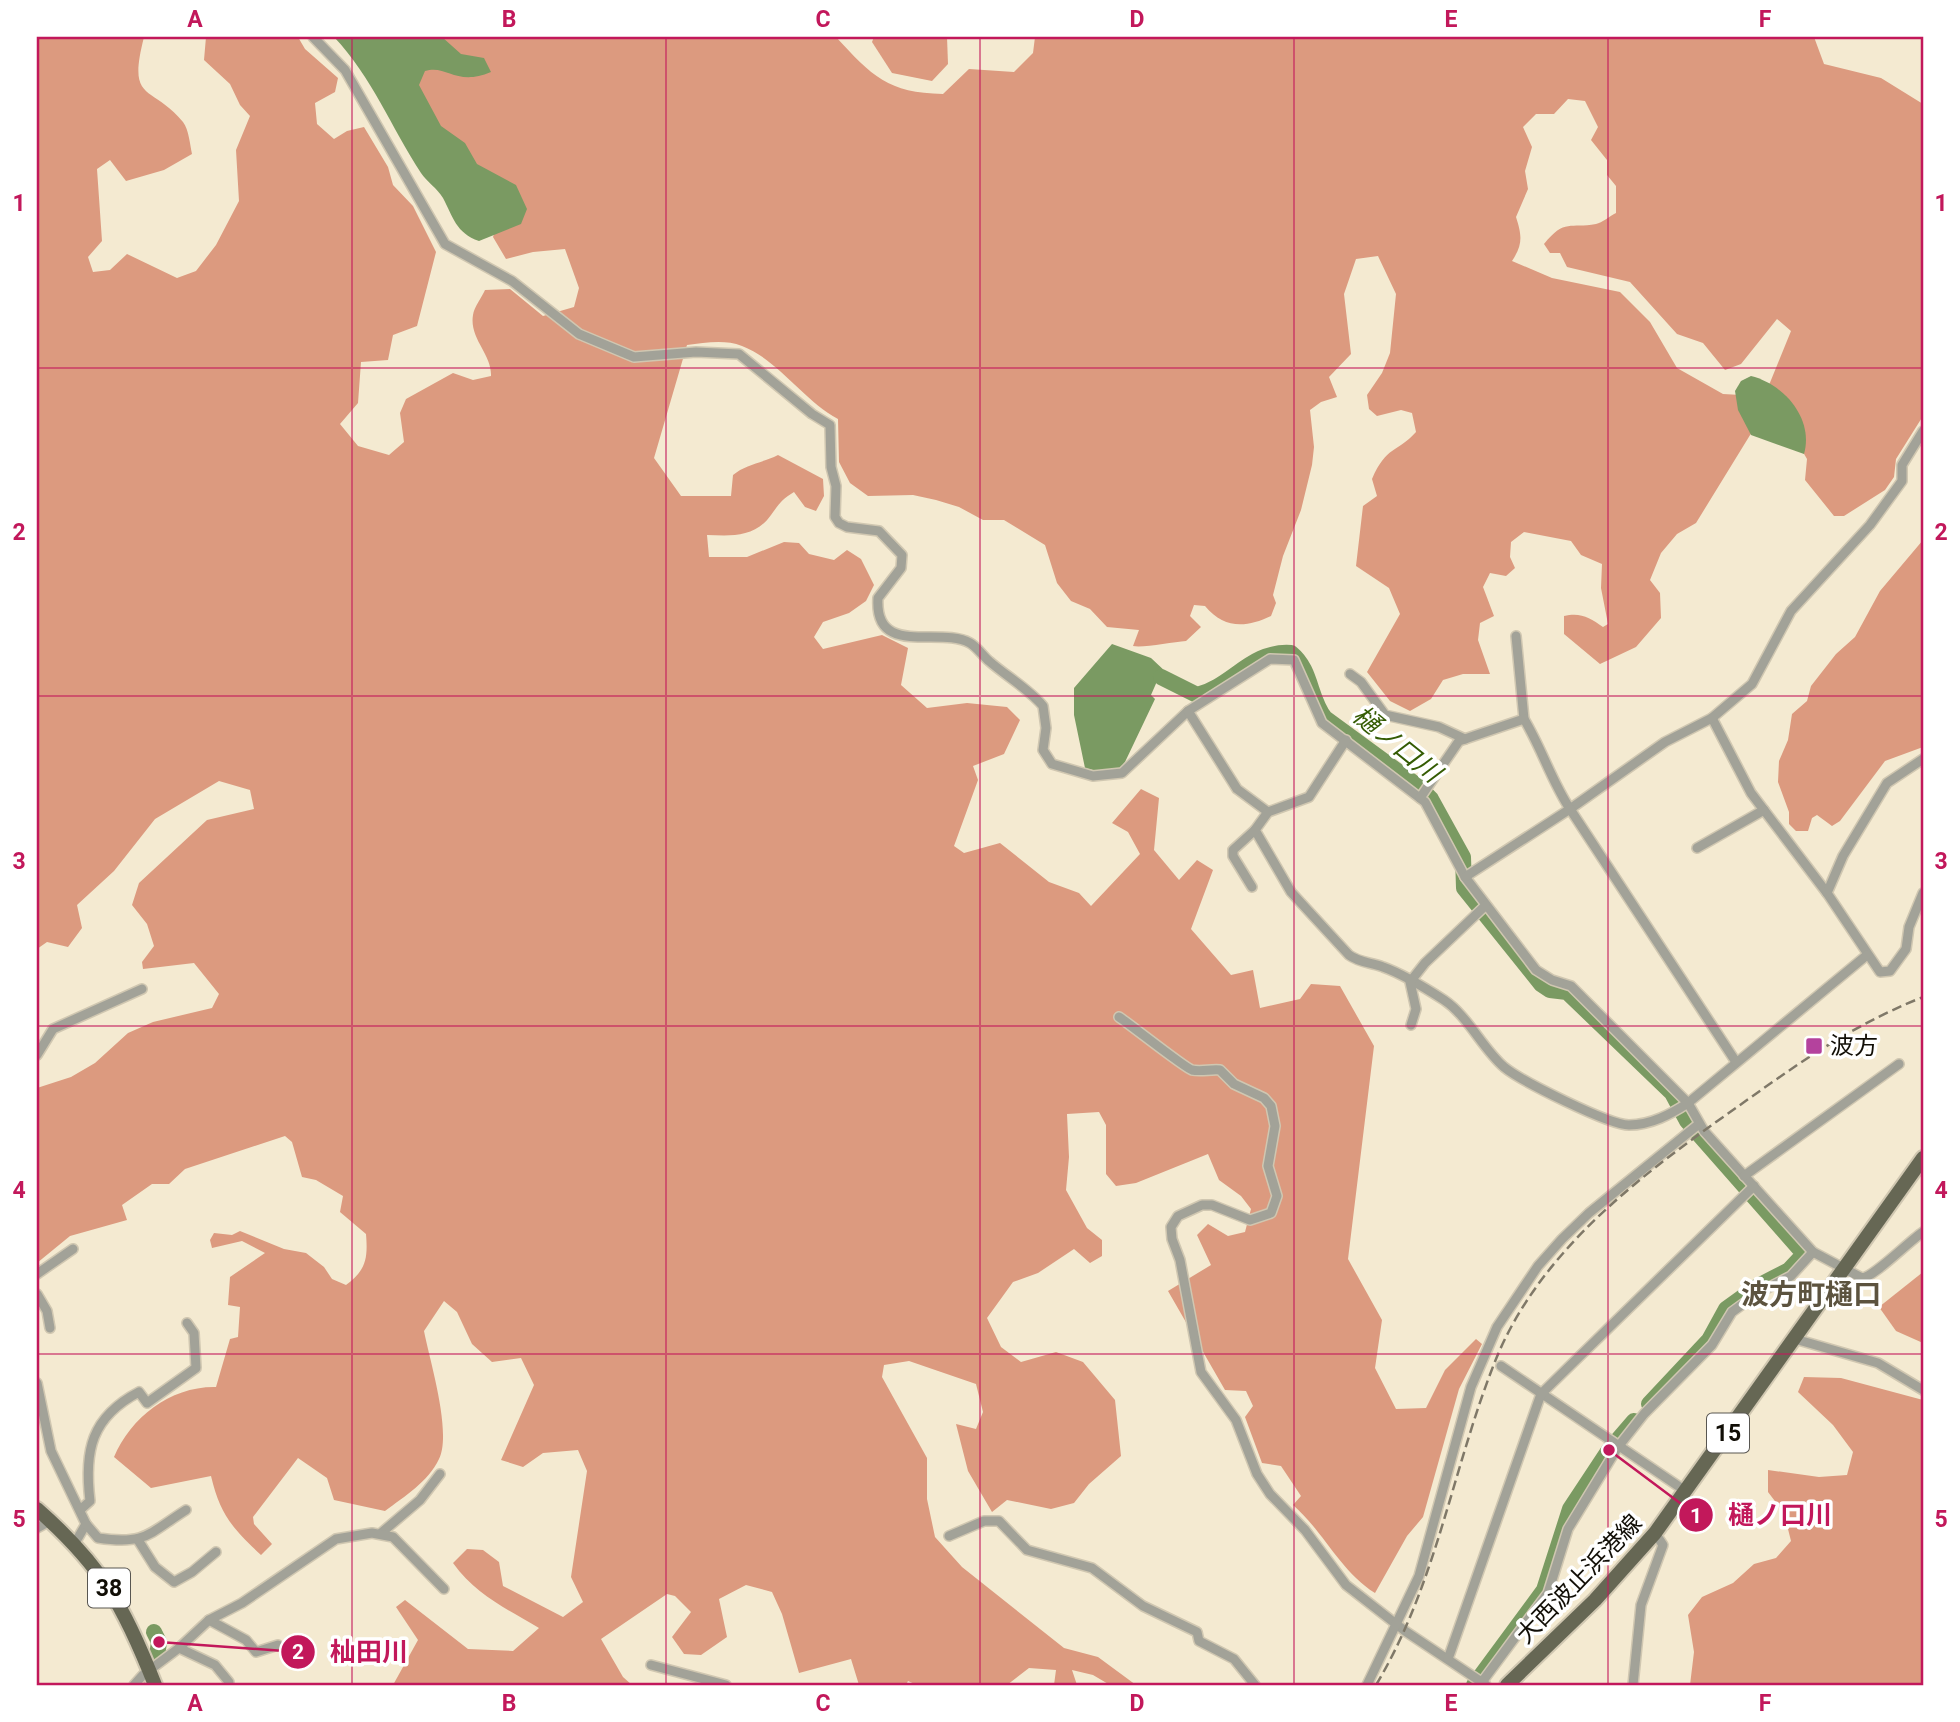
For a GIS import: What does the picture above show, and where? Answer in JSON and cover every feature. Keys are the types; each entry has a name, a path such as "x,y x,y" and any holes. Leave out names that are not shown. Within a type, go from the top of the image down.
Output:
{"main road":[{"name":"大西波止浜港線","path":"1507,1685 1595,1600 1656,1533 1923,1158"},
{"name":"38","path":"37,1510 43,1524 75,1543 101,1573 124,1614 155,1685"}],"street":[{"path":"313,37 345,71 445,244 512,281 579,334 634,357 723,351 739,354 830,425 831,467 836,486 835,517 847,527 879,531 902,555 901,568 878,598 880,617 885,626 904,636 959,640 974,646 1043,706 1046,728 1043,750 1052,764 1093,776 1122,773 1188,712 1270,659 1294,660 1322,723 1425,802 1465,877 1536,970 1552,981 1570,986 1688,1103 1699,1124 1813,1252 1862,1278 1870,1277 1889,1258 1923,1232"},
{"path":"1465,877 1570,809 1664,742 1712,718 1752,684 1791,611 1870,525 1902,481 1902,465 1923,431"},
{"path":"1516,636 1524,719 1540,746 1553,784 1736,1062"},
{"path":"1350,674 1361,682 1385,715 1439,727 1465,739"},
{"path":"1188,712 1237,789 1268,812"},
{"path":"1712,718 1751,793 1827,893 1880,972 1890,971 1898,962 1923,893"},
{"path":"1420,798 1459,741 1524,719"},
{"path":"1252,887 1233,856 1233,850 1255,830 1268,812 1309,797 1346,740"},
{"path":"1827,893 1843,856 1887,783 1923,759"},
{"path":"1697,848 1764,810"},
{"path":"1255,830 1291,892 1349,955 1358,962 1383,967 1446,1001 1503,1066 1520,1079 1609,1120 1628,1125 1669,1115 1688,1103 1867,955"},
{"path":"1410,982 1425,963 1485,906"},
{"path":"1410,982 1416,1009 1410,1025"},
{"path":"37,1055 53,1029 142,989"},
{"path":"1119,1017 1158,1043 1183,1066 1193,1070 1220,1070 1234,1084 1265,1098 1271,1107 1275,1126 1268,1166 1277,1196 1271,1213 1250,1220 1212,1205 1202,1205 1178,1216 1171,1227 1201,1372 1232,1413 1256,1474 1270,1494 1305,1530 1346,1585 1396,1624 1484,1684 1548,1593 1568,1529 1618,1447 1644,1414 1712,1345 1732,1312 1758,1293 1791,1276 1813,1252"},
{"path":"1744,1176 1899,1064"},
{"path":"1367,1685 1419,1576 1471,1387 1497,1327 1538,1266 1562,1239 1699,1124"},
{"path":"1448,1659 1541,1394 1754,1186"},
{"path":"37,1274 73,1249"},
{"path":"37,1294 47,1311 50,1328"},
{"path":"80,1510 90,1501 86,1473 90,1448 98,1427 108,1413 139,1392 147,1403 196,1368 194,1334 187,1323"},
{"path":"1795,1339 1878,1363 1923,1391"},
{"path":"1501,1366 1687,1492"},
{"path":"37,1384 51,1451 86,1524 98,1538 128,1542 138,1540 186,1510"},
{"path":"380,1534 420,1500 440,1474"},
{"path":"949,1536 984,1521 999,1521 1027,1550 1092,1568 1143,1606 1197,1632 1199,1641 1234,1659 1255,1685"},
{"path":"75,1543 86,1524"},
{"path":"135,1685 209,1620 242,1603 335,1539 372,1533 393,1538 444,1590"},
{"path":"1633,1685 1641,1605 1663,1545 1656,1533"},
{"path":"138,1540 155,1567 174,1582 216,1552"},
{"path":"209,1620 246,1640 256,1652 278,1645"},
{"path":"179,1648 215,1665 229,1682"},
{"path":"651,1665 726,1685"},
{"path":"1464,1685 1471,1675"}],"shaded area":[{"path":"37,37 144,37 139,58 140,83 171,110 187,129 192,154 164,170 126,181 110,160 97,169 102,241 88,257 93,272 110,270 127,254 177,278 196,271 216,245 239,201 236,150 250,116 240,105 230,84 204,60 206,37 298,37 305,49 338,78 335,92 315,103 317,124 334,139 347,131 364,127 388,167 393,185 413,206 436,252 417,326 393,335 388,360 361,362 358,403 340,424 358,446 389,455 404,442 400,413 406,399 453,373 473,380 491,376 473,324 474,312 485,290 510,289 543,316 574,307 579,288 565,249 533,252 506,259 493,237 501,212 435,139 395,37 836,37 882,80 908,90 943,94 969,69 1014,72 1033,53 1035,37 1814,37 1824,64 1881,78 1923,104 1923,416 1896,459 1894,477 1885,490 1844,516 1834,516 1805,480 1807,459 1767,390 1791,331 1777,319 1741,364 1725,370 1703,343 1677,334 1630,282 1567,267 1560,253 1550,253 1544,244 1551,236 1568,226 1598,223 1616,213 1616,186 1607,175 1607,160 1591,140 1598,127 1585,101 1568,99 1554,114 1536,114 1523,127 1532,147 1525,171 1528,189 1516,217 1520,245 1512,261 1552,278 1620,292 1650,322 1677,368 1723,394 1741,395 1755,427 1696,523 1677,534 1661,553 1650,580 1660,593 1661,618 1636,647 1600,664 1564,634 1564,616 1585,617 1603,627 1608,624 1601,588 1602,564 1581,555 1571,541 1524,532 1511,542 1510,557 1515,568 1506,576 1490,573 1483,587 1494,616 1480,623 1478,640 1490,674 1463,674 1443,680 1431,699 1410,711 1390,701 1367,672 1400,614 1389,588 1356,566 1363,506 1377,496 1372,479 1382,460 1416,432 1412,413 1401,410 1377,416 1369,409 1367,395 1382,373 1390,353 1396,294 1378,256 1356,259 1344,294 1351,354 1329,377 1337,397 1321,402 1310,410 1314,447 1312,465 1301,510 1283,556 1273,595 1276,603 1271,616 1253,623 1236,624 1220,619 1205,606 1194,605 1190,616 1201,627 1186,641 1158,645 1133,646 1139,630 1107,627 1090,609 1071,601 1057,583 1045,545 1004,520 983,520 959,507 913,495 868,496 850,483 839,462 838,419 755,352 728,343 687,345 654,458 681,496 731,496 733,475 743,468 778,455 823,479 824,496 816,511 805,507 794,492 784,499 765,523 750,532 707,535 709,557 747,557 784,542 799,543 809,554 834,560 847,550 861,559 874,585 866,601 849,613 823,622 814,637 823,649 882,635 908,648 901,685 927,708 967,703 1007,707 1020,720 1004,754 973,766 978,780 954,846 964,853 1000,843 1049,882 1079,893 1091,906 1140,854 1128,832 1112,823 1141,789 1159,798 1154,850 1179,880 1197,860 1213,870 1191,929 1231,975 1253,970 1260,1008 1300,999 1311,984 1340,986 1374,1046 1348,1259 1382,1320 1375,1368 1396,1409 1426,1408 1445,1370 1476,1339 1482,1344 1459,1389 1423,1517 1407,1536 1375,1593 1352,1574 1293,1505 1301,1496 1281,1466 1262,1463 1245,1417 1253,1406 1246,1391 1225,1390 1168,1291 1211,1265 1197,1235 1208,1224 1228,1236 1245,1232 1251,1209 1241,1196 1219,1180 1208,1154 1136,1183 1116,1186 1106,1174 1106,1125 1099,1112 1067,1114 1069,1157 1066,1190 1087,1228 1102,1240 1102,1256 1090,1263 1074,1249 1038,1273 1013,1282 987,1318 1001,1347 1021,1362 1056,1352 1083,1362 1115,1400 1121,1456 1089,1484 1074,1503 1051,1509 1007,1500 992,1512 968,1471 956,1424 976,1429 983,1412 976,1384 909,1361 884,1365 882,1377 927,1458 927,1499 935,1537 962,1567 1064,1648 1098,1657 1136,1685 1110,1685 1093,1675 1072,1670 1077,1685 1054,1685 1056,1670 1029,1668 1007,1685 917,1685 908,1681 906,1685 859,1685 851,1659 799,1673 782,1614 772,1592 746,1585 719,1599 727,1637 701,1655 684,1654 672,1637 691,1612 675,1596 667,1594 601,1639 623,1677 632,1685 393,1685 418,1640 396,1607 405,1600 468,1649 513,1651 539,1628 493,1600 462,1574 453,1563 467,1549 483,1550 499,1562 503,1586 563,1617 583,1602 571,1577 587,1471 578,1450 543,1453 523,1467 501,1460 534,1385 521,1358 492,1362 472,1344 457,1312 444,1301 424,1331 442,1415 442,1447 439,1459 422,1482 385,1511 334,1500 327,1478 298,1458 253,1517 254,1524 272,1544 261,1555 242,1537 223,1511 211,1476 151,1488 114,1457 131,1429 154,1407 183,1392 216,1387 230,1339 238,1337 240,1307 228,1305 230,1277 265,1253 242,1241 212,1248 210,1240 214,1233 232,1235 240,1231 284,1249 306,1253 324,1267 332,1279 346,1285 362,1269 367,1243 366,1234 340,1212 343,1196 316,1180 302,1177 292,1142 285,1136 185,1169 169,1184 152,1184 122,1205 127,1220 70,1236 37,1263 37,1088 71,1077 95,1063 128,1033 153,1022 212,1008 219,994 194,963 143,969 142,962 154,946 147,924 132,905 139,883 207,820 254,809 250,790 219,781 155,819 114,871 77,905 82,928 68,947 47,942 37,949"},
{"path":"334,37 442,37 461,54 484,58 491,72 469,77 440,70 425,71 419,85 441,126 465,143 477,164 516,185 527,209 521,224 479,241 460,229 441,194 421,173 410,156 370,85"},
{"path":"874,37 947,37 948,64 932,81 892,73 872,42"},
{"path":"1751,376 1775,387 1794,405 1805,428 1804,454 1751,435 1738,410 1735,391 1741,381"},
{"path":"1923,540 1923,747 1885,761 1840,821 1832,826 1817,815 1812,818 1808,831 1796,831 1789,824 1789,812 1778,782 1779,761 1788,740 1792,714 1807,701 1811,686 1836,654 1855,637 1880,591"},
{"path":"1112,644 1151,658 1167,673 1163,681 1158,679 1151,695 1155,699 1125,762 1119,770 1104,773 1085,768 1074,715 1074,688"},
{"path":"1923,1272 1923,1343 1896,1331 1879,1307"},
{"path":"1804,1377 1841,1378 1923,1400 1923,1685 1690,1685 1694,1652 1688,1615 1702,1597 1733,1583 1754,1564 1776,1558 1791,1541 1784,1513 1768,1492 1768,1470 1819,1477 1847,1475 1853,1452 1833,1425 1798,1392"}],"waterway":[{"name":"樋ノ口川","path":"1161,677 1197,695 1221,684 1265,657 1291,653 1303,668 1325,718 1418,786 1431,799 1463,857 1464,888 1541,984 1550,990 1567,992 1672,1093 1687,1121 1804,1254 1789,1270 1758,1286 1726,1309 1709,1340 1649,1404"},
{"name":"樋ノ口川","path":"1474,1685 1544,1590 1570,1509 1609,1450 1634,1421"},
{"path":"154,1632 159,1642 157,1656"}],"railway":[{"path":"1376,1685 1397,1647 1429,1568 1479,1404 1494,1364 1533,1291 1559,1258 1617,1199 1716,1122 1840,1038 1923,997"}],"place":[{"name":"波方","path":"1814,1046"},
{"name":"樋ノ口川","path":"1609,1450"},
{"name":"杣田川","path":"159,1642"}],"district":[{"name":"波方町樋口","path":"1811,1294"}]}
